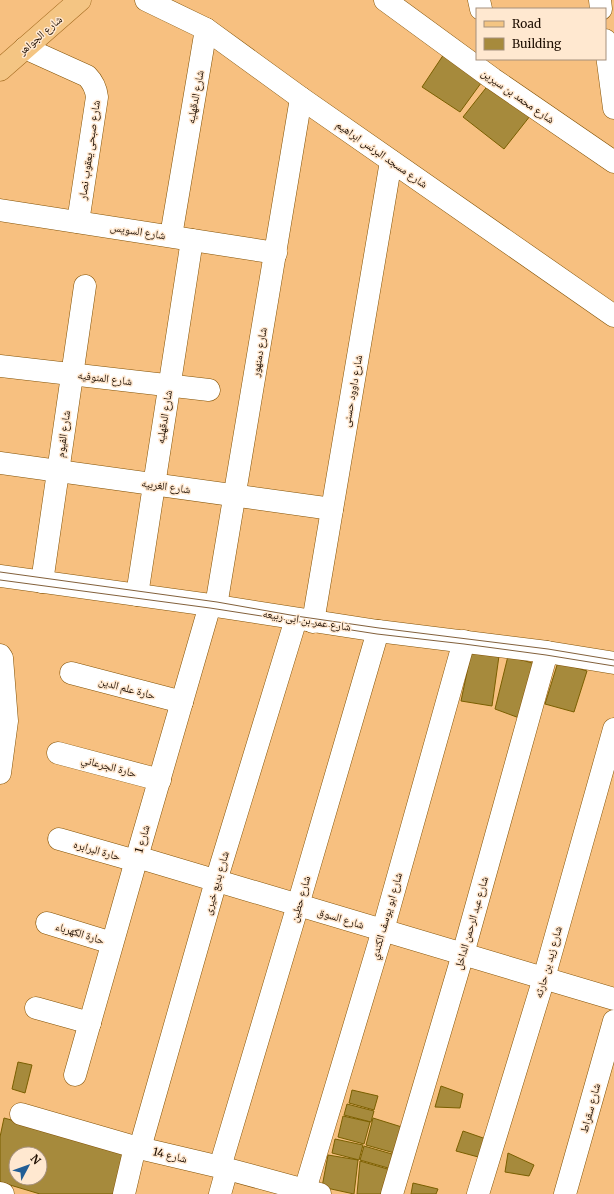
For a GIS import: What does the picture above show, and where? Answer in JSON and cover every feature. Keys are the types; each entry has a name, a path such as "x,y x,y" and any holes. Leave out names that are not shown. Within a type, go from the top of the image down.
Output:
{"main road":[{"name":"شارع الجواهر","path":"0,70 80,0"}],"street":[{"name":"شارع مسجد البرنس ابراهيم","path":"146,0 206,29 301,98 614,316"},
{"name":"شارع محمد بن سيرين","path":"385,0 476,59"},
{"path":"613,0 614,4"},
{"name":"شارع الدقهليه","path":"171,236 206,29"},
{"name":"شارع صبحى يعقوب نصار","path":"25,48 87,76 96,89 97,97 78,222"},
{"path":"606,48 614,108"},
{"name":"شارع محمد بن سيرين","path":"477,60 614,162"},
{"name":"شارع دمنهور","path":"213,605 236,496 301,98"},
{"name":"شارع داوود حسنى","path":"304,620 332,509 391,160"},
{"name":"شارع السويس","path":"0,210 276,253"},
{"name":"شارع الدقهليه","path":"136,595 192,240"},
{"name":"شارع الفيوم","path":"42,582 85,286"},
{"name":"شارع المنوفيه","path":"0,366 209,390"},
{"name":"شارع الغربيه","path":"0,463 332,509"},
{"name":"شارع عمر بن ابى ربيعه","path":"0,576 213,605 378,631 547,652 614,663"},
{"name":"شارع 1","path":"75,1075 182,702 213,605"},
{"name":"شارع بديع خيرى","path":"124,1194 216,881 304,620"},
{"name":"شارع حطين","path":"220,1194 224,1168 378,631"},
{"name":"شارع ابو يوسف الكندي","path":"316,1193 382,930 464,641"},
{"name":"شارع عبد الرحمن الداخل","path":"392,1194 463,954 547,652"},
{"path":"0,655 2,658 7,721 0,773"},
{"name":"حارة علم الدين","path":"71,673 182,702"},
{"name":"شارع زيد بن حارثه","path":"478,1194 544,978 614,729"},
{"name":"حارة الجرعاني","path":"58,753 160,780"},
{"name":"حارة البرابره","path":"59,839 136,859"},
{"name":"شارع السوق","path":"136,859 216,881 614,999"},
{"name":"حارة الكهرباء","path":"47,923 112,943"},
{"path":"36,1008 90,1023"},
{"name":"شارع سقراط","path":"565,1194 614,1021"},
{"name":"شارع 14","path":"21,1114 137,1147 224,1168 316,1193"}],"building":[{"path":"446,51 484,79 460,112 422,87"},
{"path":"493,79 534,111 504,149 463,117"},
{"path":"471,653 499,656 492,706 461,701"},
{"path":"508,656 539,665 522,719 495,709"},
{"path":"558,662 587,671 574,712 545,704"},
{"path":"18,1062 32,1065 25,1093 12,1089"},
{"path":"441,1086 463,1094 460,1108 435,1107"},
{"path":"352,1090 378,1096 374,1110 349,1103"},
{"path":"347,1104 374,1111 371,1122 344,1115"},
{"path":"343,1116 370,1122 364,1144 338,1137"},
{"path":"4,1118 130,1152 119,1194 40,1194 13,1186 48,1186 48,1146 8,1146 8,1184 0,1182 0,1137"},
{"path":"373,1118 405,1128 398,1154 366,1145"},
{"path":"463,1131 486,1139 482,1158 456,1151"},
{"path":"335,1139 363,1145 359,1160 332,1153"},
{"path":"364,1146 399,1156 395,1170 360,1160"},
{"path":"508,1153 534,1165 529,1176 505,1172"},
{"path":"328,1155 358,1160 354,1194 322,1187"},
{"path":"360,1161 391,1170 389,1194 357,1194"},
{"path":"413,1183 438,1189 436,1194 411,1194"}],"tram line":[{"path":"0,572 217,602 296,616 379,628 548,649 614,660"},
{"path":"0,580 210,608 377,634 546,655 614,666"}]}
